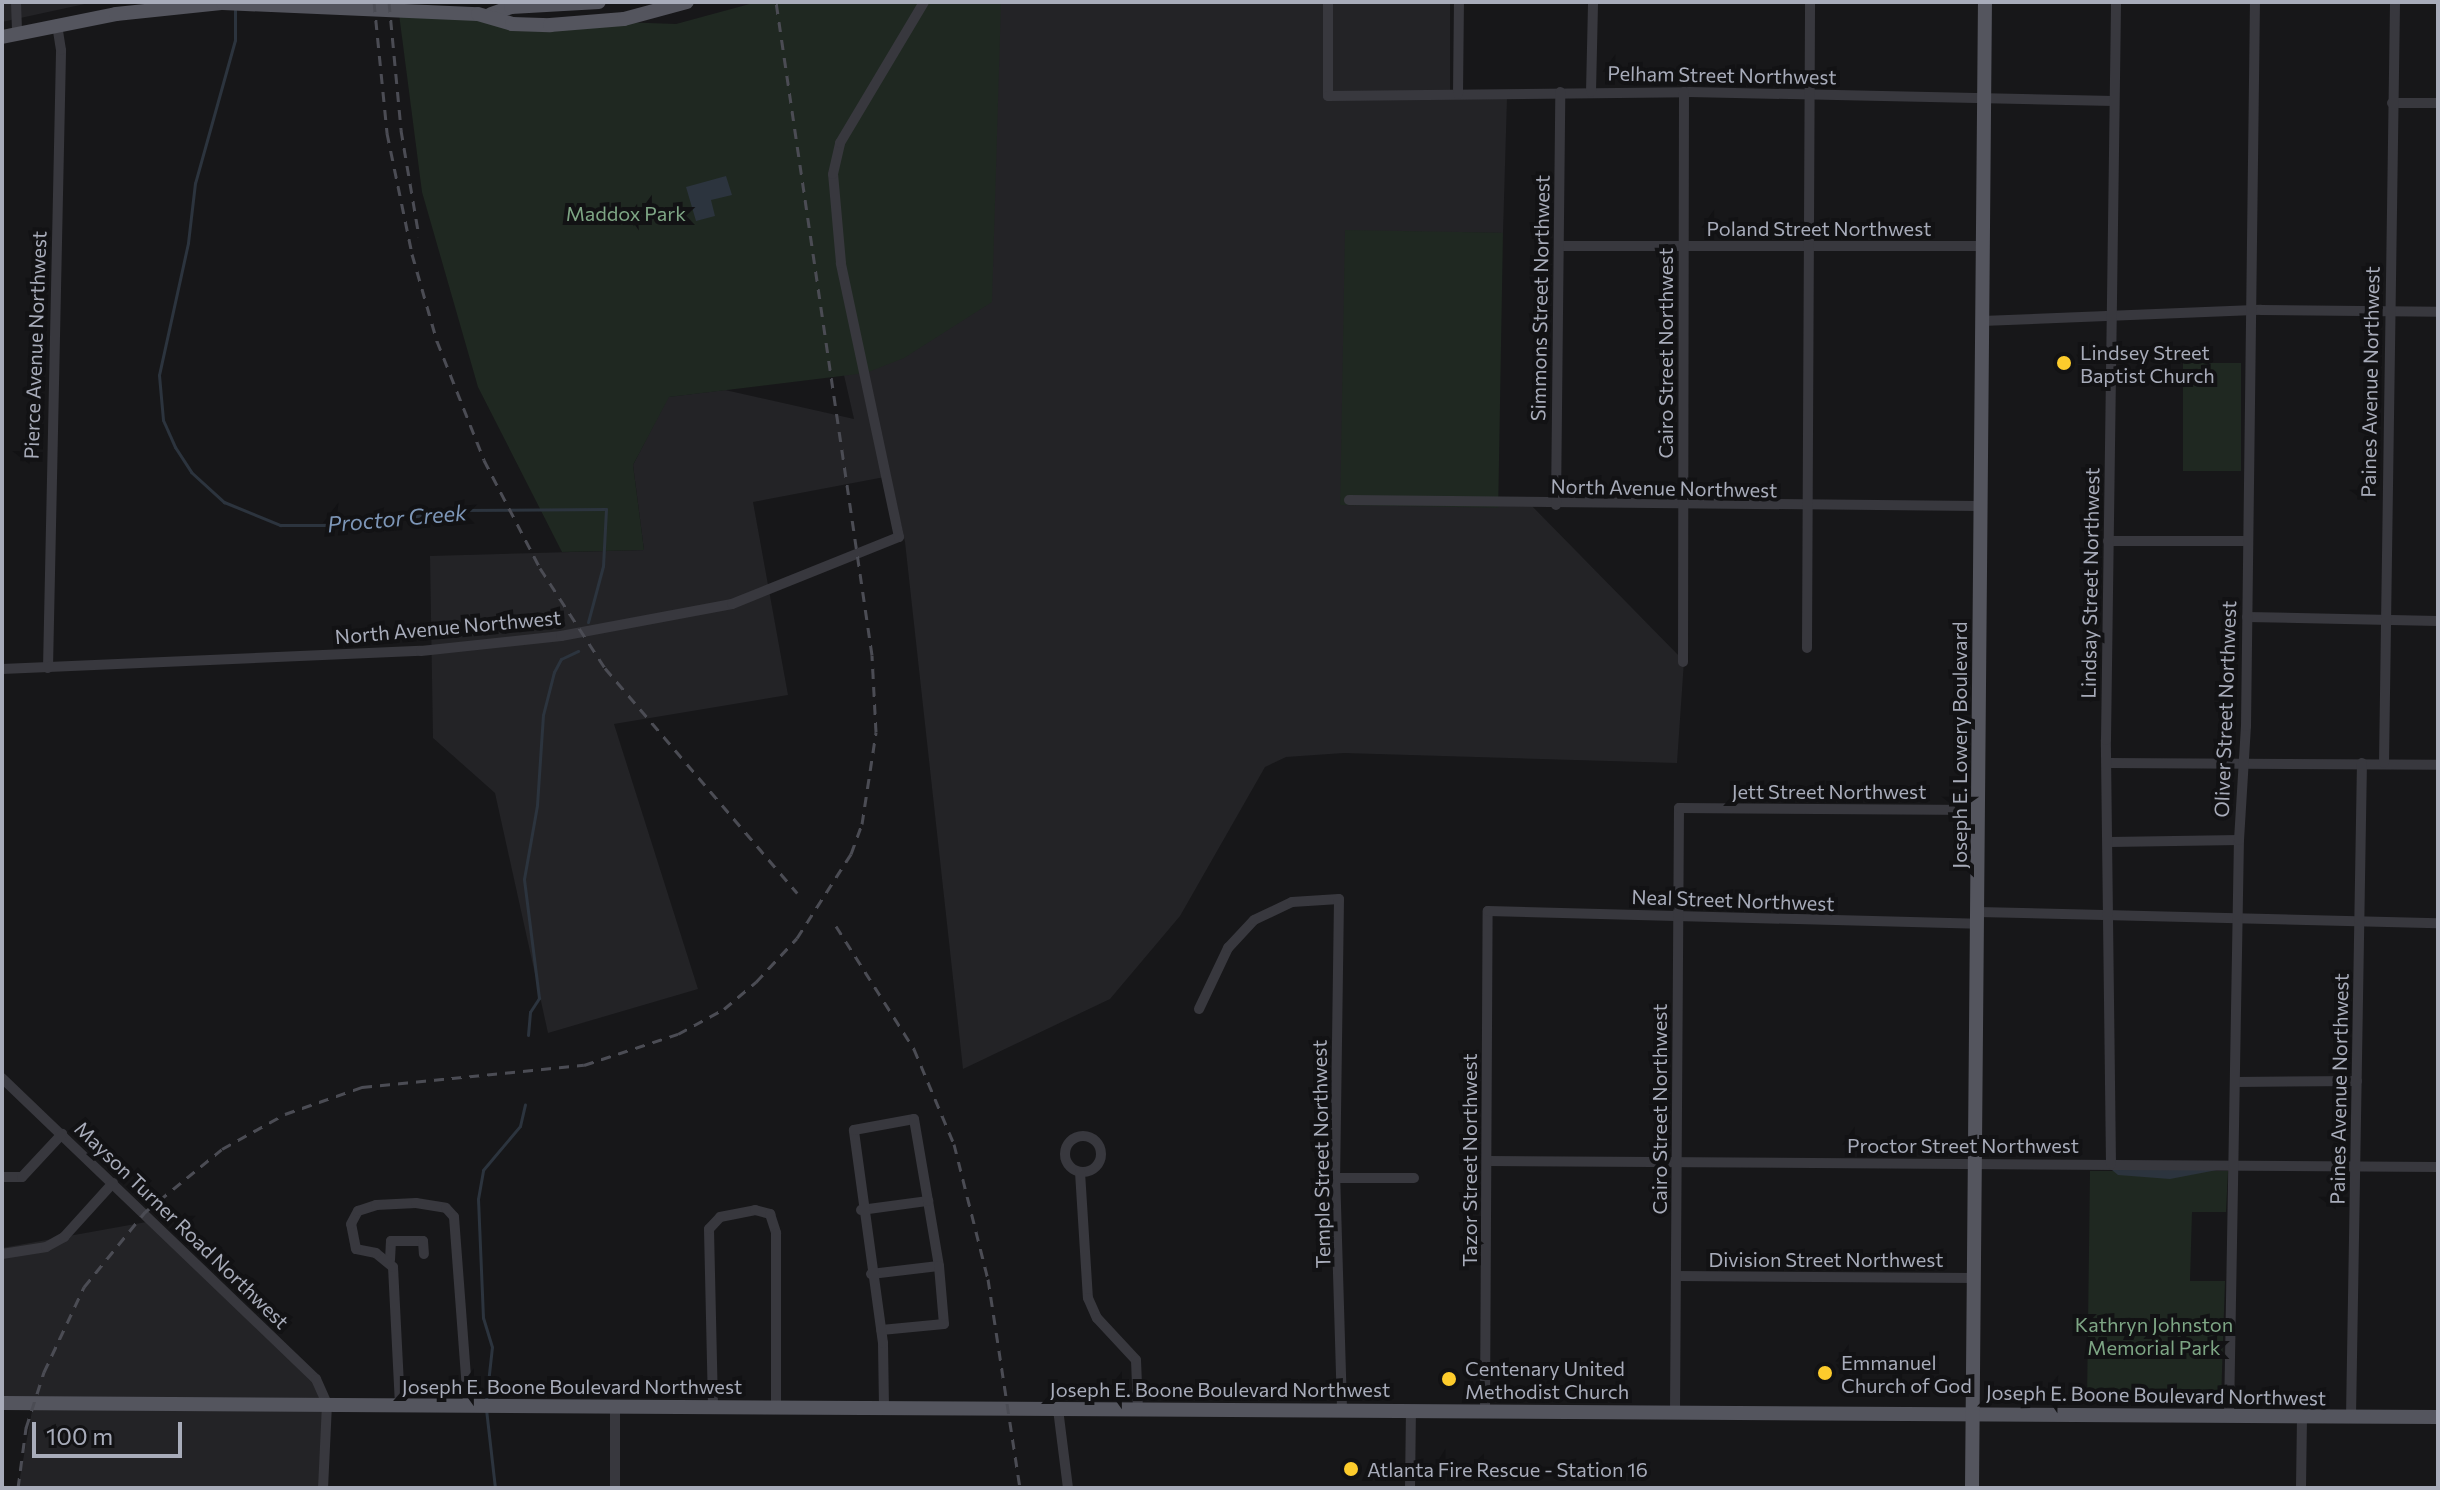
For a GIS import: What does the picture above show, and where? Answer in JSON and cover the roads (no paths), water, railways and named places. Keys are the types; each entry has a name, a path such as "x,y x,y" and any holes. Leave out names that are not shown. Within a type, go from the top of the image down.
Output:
{"main road":[{"path":"432,11 447,2"},
{"path":"9,35 57,24 223,3 295,3 432,11 599,2"},
{"path":"490,8 512,24 601,22 687,2"},
{"name":"Joseph E. Lowery Boulevard","path":"1972,1488 1985,2"},
{"name":"Joseph E. Boone Boulevard Northwest","path":"2,1403 2438,1417"}],"street":[{"path":"9,35 16,2"},
{"name":"North Avenue Northwest","path":"2,669 421,651 674,618 789,584 899,537 841,263 833,174 840,143 924,2"},
{"name":"Pelham Street Northwest","path":"1328,2 1328,96 1684,92 1984,95 2114,101"},
{"path":"1458,94 1459,2"},
{"path":"1591,92 1593,2"},
{"path":"1807,648 1807,94 1810,2"},
{"name":"Lindsay Street Northwest","path":"2111,1164 2108,541 2116,2"},
{"name":"Oliver Street Northwest","path":"2229,1416 2236,1164 2239,840 2247,617 2255,2"},
{"name":"Paines Avenue Northwest","path":"2384,763 2388,312 2395,2"},
{"name":"Pierce Avenue Northwest","path":"48,668 61,50 57,24"},
{"name":"Simmons Street Northwest","path":"1556,505 1560,92"},
{"name":"Cairo Street Northwest","path":"1683,662 1684,92"},
{"path":"2392,103 2438,103"},
{"name":"Poland Street Northwest","path":"1559,246 1984,246"},
{"path":"1982,321 2249,312 2438,312"},
{"name":"North Avenue Northwest","path":"1349,500 1683,507 1979,506"},
{"path":"2108,541 2248,541"},
{"path":"2247,617 2438,621"},
{"path":"2108,763 2438,765"},
{"name":"Paines Avenue Northwest","path":"2351,1417 2362,763"},
{"name":"Cairo Street Northwest","path":"1675,1411 1679,808"},
{"name":"Jett Street Northwest","path":"1679,808 1979,810"},
{"path":"2110,842 2239,840"},
{"name":"Temple Street Northwest","path":"1199,1009 1228,948 1254,920 1292,902 1339,899 1336,1178 1342,1410"},
{"name":"Neal Street Northwest","path":"1488,911 1678,917 2110,916 2438,923"},
{"name":"Tazor Street Northwest","path":"1485,1410 1488,911"},
{"name":"Mayson Turner Road Northwest","path":"2,1078 316,1379 327,1404"},
{"path":"2236,1082 2357,1081"},
{"path":"881,1330 944,1324 939,1266 914,1119 854,1130 861,1210 881,1330 884,1407"},
{"path":"2,1177 22,1177 62,1134"},
{"name":"Proctor Street Northwest","path":"1487,1161 2438,1167"},
{"path":"1080,1172 1088,1298 1097,1318 1136,1360 1138,1409"},
{"path":"1336,1178 1414,1178"},
{"path":"2,1254 46,1247 64,1237 113,1183"},
{"path":"861,1210 928,1201"},
{"path":"390,1260 356,1249 351,1224 358,1211 416,1203 446,1208 454,1217 473,1405"},
{"path":"713,1406 709,1229 720,1217 746,1210 770,1214 776,1233 776,1406"},
{"path":"400,1405 391,1241 423,1241 424,1254"},
{"path":"871,1274 939,1266"},
{"name":"Division Street Northwest","path":"1676,1276 1975,1278"},
{"path":"323,1488 327,1404"},
{"path":"615,1406 615,1488"},
{"path":"1058,1409 1068,1488"},
{"path":"1410,1488 1411,1410"},
{"path":"2301,1488 2302,1416"}],"waterway":[{"name":"Proctor Creek","path":"235,10 235,40 195,183 188,243 159,375 163,420 175,447 191,472 224,502 280,525 355,525 458,510 606,509 603,566 588,622"},
{"name":"Proctor Creek","path":"528,1035 530,1012 539,998 524,879 537,805 543,715 554,672 561,659 578,651"},
{"name":"Proctor Creek","path":"486,1401 492,1347 483,1318 478,1199 483,1170 520,1126 525,1105"},
{"name":"Proctor Creek","path":"486,1409 495,1488"}],"railway":[{"path":"374,2 387,133 412,254 437,341 484,460 540,568 605,668 797,893"},
{"path":"389,2 401,130 419,236"},
{"path":"18,1488 26,1428 44,1372 84,1287 145,1212 222,1149 285,1114 362,1087 584,1065 678,1034 724,1009 756,982 797,938 851,854 862,824 876,732 872,655 776,2"},
{"path":"836,926 914,1049 954,1144 988,1279 1020,1488"}],"place":[{"name":"Lindsey Street Baptist Church","path":"2064,363"},
{"name":"Emmanuel Church of God","path":"1825,1373"},
{"name":"Centenary United Methodist Church","path":"1449,1379"},
{"name":"Atlanta Fire Rescue - Station 16","path":"1351,1469"}],"park label":[{"name":"Maddox Park","path":"626,213"},
{"name":"Kathryn Johnston Memorial Park","path":"2154,1336"}]}
